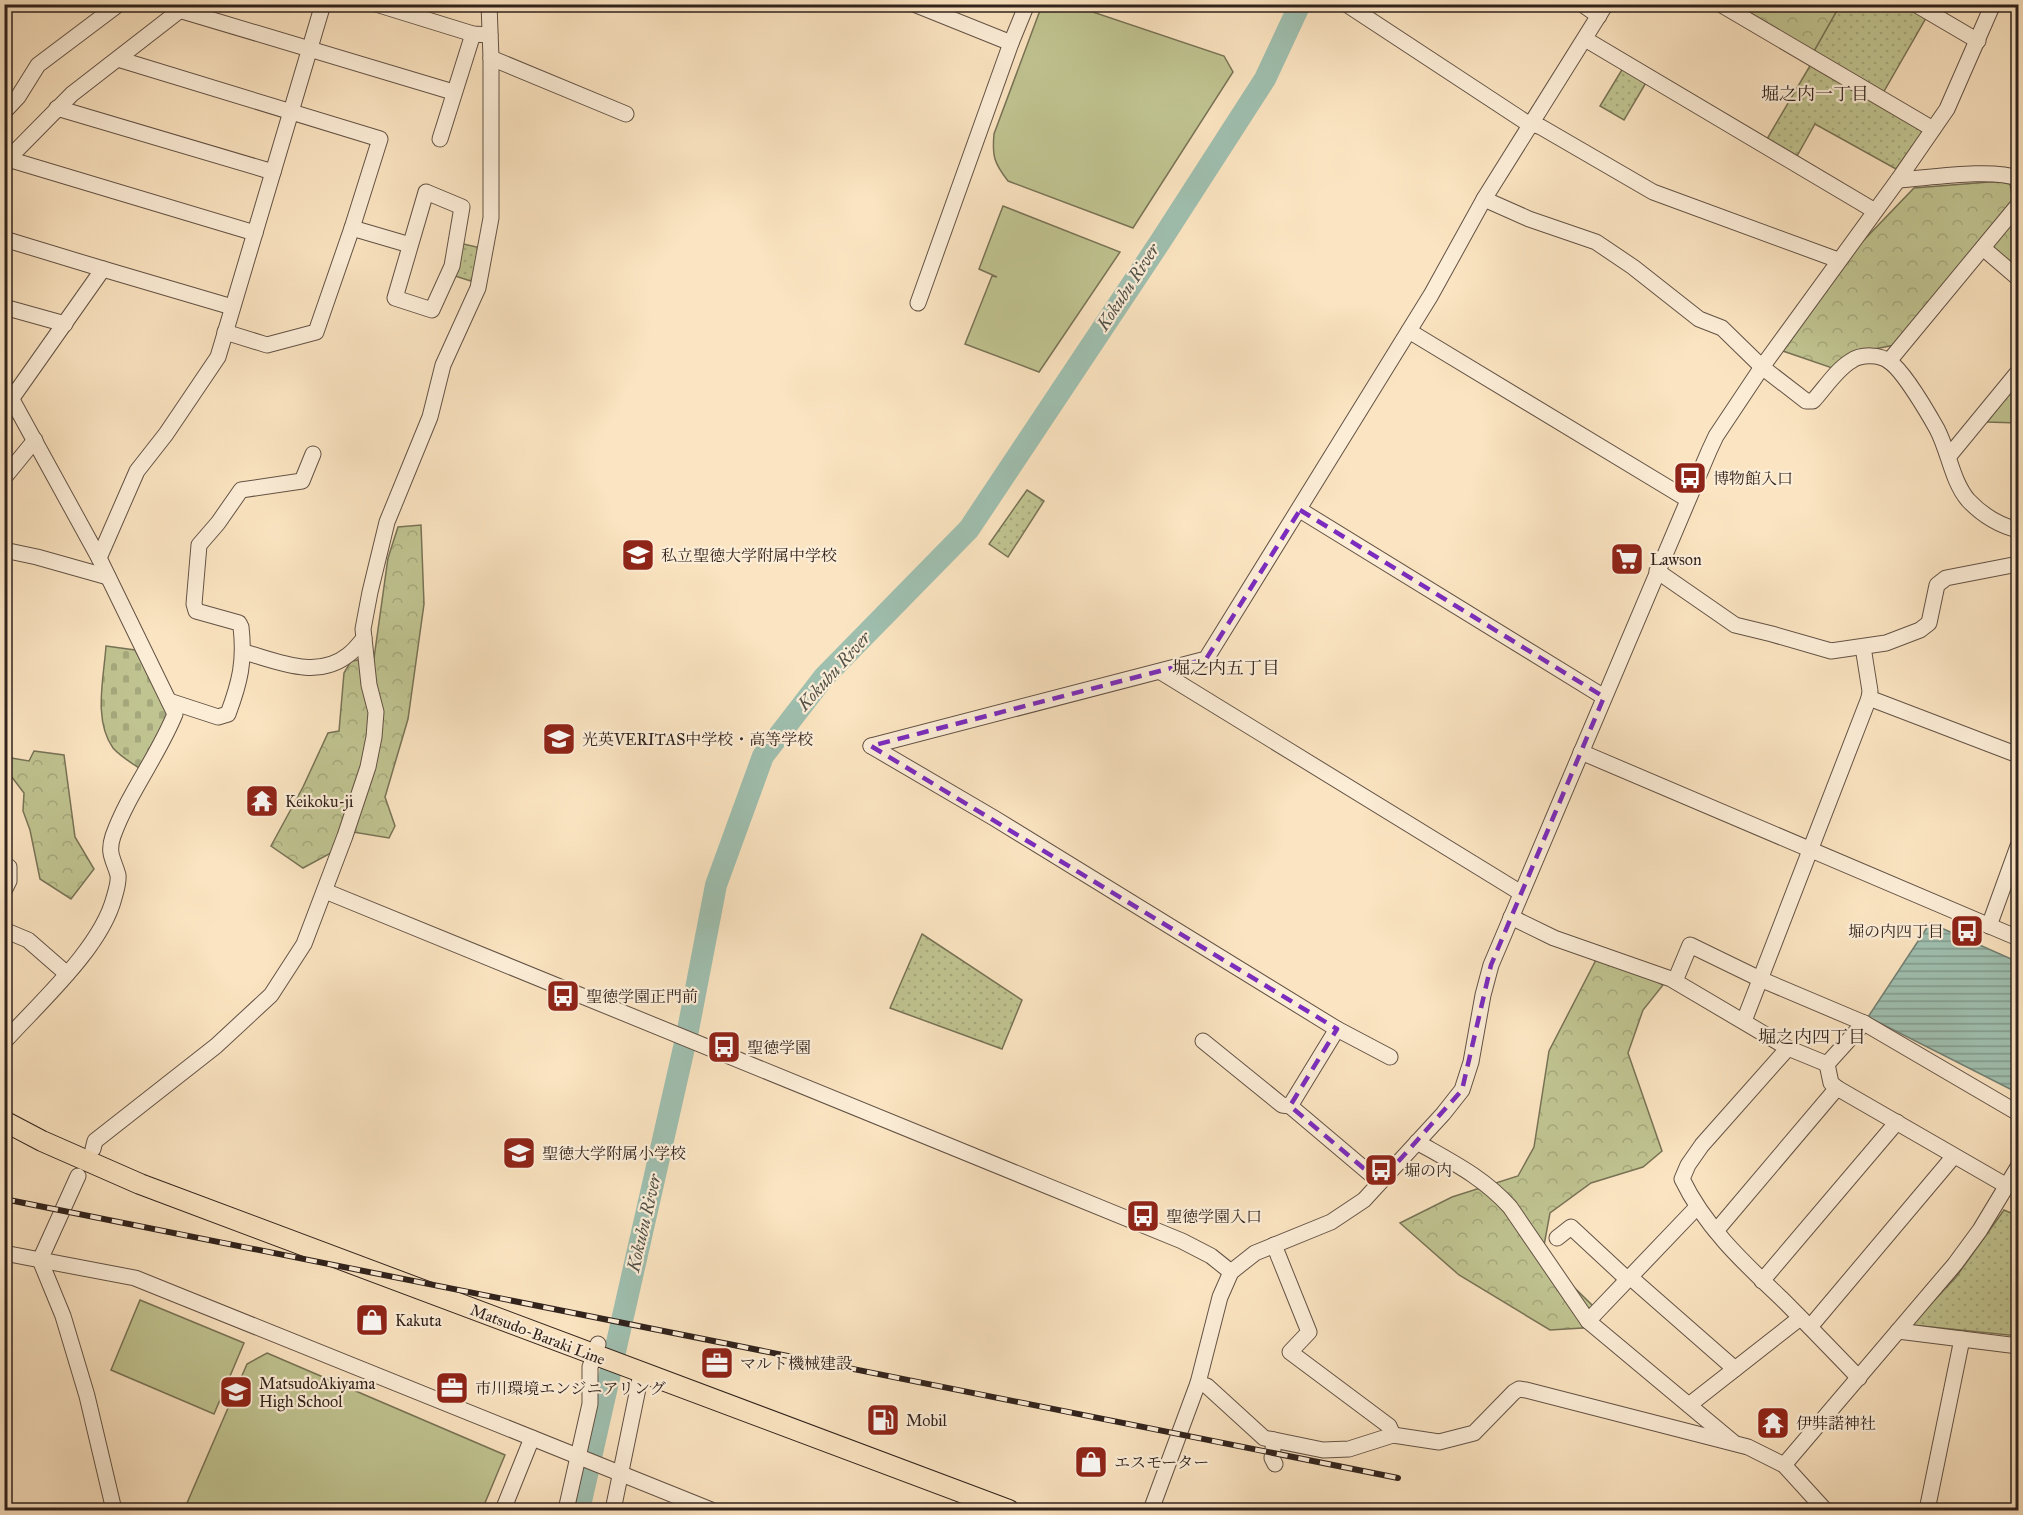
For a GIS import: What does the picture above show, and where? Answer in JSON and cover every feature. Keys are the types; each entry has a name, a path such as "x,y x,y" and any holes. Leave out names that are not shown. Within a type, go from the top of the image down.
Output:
{"main road":[{"name":"Matsudo-Baraki Line","path":"4,1121 42,1142 140,1184 596,1350 641,1374 1009,1510"}],"street":[{"path":"4,112 18,97 38,65 120,4"},
{"path":"99,558 137,471 166,434 213,365 225,332 323,4"},
{"path":"376,4 473,34 490,35"},
{"path":"93,1149 95,1141 216,1046 271,995 304,944 368,767 374,737 375,712 369,685 363,629 370,592 387,522 430,417 443,365 478,288 491,218 489,4"},
{"path":"914,4 1011,43"},
{"path":"918,303 1027,4"},
{"path":"1346,4 1524,121 1653,192 1839,260"},
{"path":"1390,1057 1337,1029 1024,836 871,746 1206,659 1431,295 1484,199 1603,10 1582,4"},
{"path":"1720,4 1933,129"},
{"path":"1916,4 1978,41"},
{"path":"1151,1510 1198,1383 1220,1297 1231,1272 1255,1253 1338,1218 1364,1200 1462,1090 1471,1062 1491,965 1716,436 1762,367 1898,180 1947,108 1993,4"},
{"path":"255,233 6,161 72,94 184,7 310,50 453,92"},
{"path":"440,139 473,34"},
{"path":"1585,39 1875,211"},
{"path":"491,58 627,114"},
{"path":"118,59 380,139 316,332 267,345 225,332"},
{"path":"57,108 273,172"},
{"path":"1898,180 1990,174 2019,178"},
{"path":"426,192 462,207 452,266 432,310 395,298 410,245 426,192"},
{"path":"1484,199 1529,219 1596,242 1633,267 1699,319 1722,328 1762,367 1806,401 1813,401 1851,360 1871,356 1889,361 1901,373 1937,430 1959,486 1969,501 1997,525 2019,530"},
{"path":"1889,361 2019,205"},
{"path":"352,228 410,245"},
{"path":"4,239 232,307"},
{"path":"1983,248 2019,278"},
{"path":"4,1041 67,974 94,942 106,922 118,883 118,876 111,859 112,840 125,806 166,736 175,714 99,558 8,391 65,324 103,269"},
{"path":"4,307 65,324"},
{"path":"1408,331 1687,500"},
{"path":"1949,456 2019,372"},
{"path":"4,478 35,440"},
{"path":"169,701 218,717 228,714 239,686 244,652 242,627 239,623 196,611 194,604 199,545 241,490 302,481 314,454"},
{"path":"1300,510 1604,697"},
{"path":"4,550 108,577"},
{"path":"1657,571 1735,625 1831,651 1903,638 1929,623 1937,585 1946,578 2019,564"},
{"path":"244,652 308,669 320,668 348,656 364,638"},
{"path":"1744,1021 1869,698 1870,691 1863,647"},
{"path":"1161,672 1521,893"},
{"path":"1869,698 2019,755"},
{"path":"1581,752 2019,938"},
{"path":"1989,926 2019,846"},
{"path":"4,864 9,867 9,881 4,891"},
{"path":"325,891 1182,1241 1211,1256 1231,1272"},
{"path":"1511,917 1554,938 1675,981 1788,1048 1827,1064"},
{"path":"4,930 28,940 67,974"},
{"path":"1675,981 1690,945 1760,979 1864,1023 2019,1113"},
{"path":"1827,1064 1864,1023"},
{"path":"1290,1106 1337,1029"},
{"path":"1203,1041 1282,1105 1290,1106 1380,1182"},
{"path":"1788,1048 1688,1165 1682,1179 1697,1207 1743,1263 1859,1378"},
{"path":"1827,1064 1831,1083 1837,1088 2007,1186"},
{"path":"1716,1231 1837,1088"},
{"path":"1762,1281 1897,1122"},
{"path":"1417,1142 1480,1178 1495,1190 1510,1207 1588,1321 1733,1442"},
{"path":"1689,1406 1735,1369 1805,1322 1954,1156"},
{"path":"1784,1465 1955,1264 1980,1230 2019,1167"},
{"path":"78,1176 39,1260 63,1316 87,1396 114,1510"},
{"path":"1588,1321 1697,1207"},
{"path":"1557,1238 1571,1227 1735,1369"},
{"path":"1275,1245 1309,1332 1290,1352 1389,1426 1393,1436"},
{"path":"4,1253 135,1278 711,1510"},
{"path":"1898,1331 2019,1346"},
{"path":"1927,1510 1962,1339"},
{"path":"566,1510 590,1404 589,1373 596,1350"},
{"path":"613,1510 641,1374"},
{"path":"1198,1383 1207,1386 1264,1438 1323,1450 1349,1449 1393,1436 1439,1442 1474,1433 1506,1399 1519,1389 1715,1440 1733,1442 1765,1454 1784,1465 1825,1510"},
{"path":"503,1510 532,1438"},
{"path":"1274,1440 1272,1458 1275,1464"}],"highlighted area":[{"path":"1300,510 1604,697 1491,965 1462,1090 1380,1182 1290,1106 1337,1029 871,746 1206,659"}],"green space":[{"path":"1042,5 1072,5 1224,56 1233,72 1133,228 1008,181 997,164 993,148 994,134"},
{"path":"1745,5 1840,5 1814,51 1742,11"},
{"path":"1840,5 1904,5 1926,18 1883,93 1814,51"},
{"path":"1811,64 1919,126 1922,133 1896,169 1815,124 1797,156 1767,139"},
{"path":"1623,68 1647,81 1624,120 1600,106"},
{"path":"1989,182 2010,184 2013,202 1895,345 1853,353 1835,369 1783,351 1861,243 1914,188"},
{"path":"1003,206 1120,252 1039,372 965,344 992,276 997,277 979,269"},
{"path":"2018,214 2018,272 1992,247"},
{"path":"459,243 481,248 474,282 455,276"},
{"path":"2018,383 2018,423 1987,422"},
{"path":"1027,490 1044,501 1008,557 989,544"},
{"path":"421,525 424,604 408,719 385,797 395,826 389,838 353,832 331,853 303,868 271,846 303,787 328,733 339,731 344,673 351,661 374,658 388,558 398,527"},
{"path":"106,646 135,650 169,713 159,738 139,768 113,748 103,725 101,698"},
{"path":"34,751 64,755 75,837 94,869 71,899 40,879 30,830 23,811 24,793 5,768 5,757 29,761"},
{"path":"922,934 1022,1000 1002,1049 890,1008"},
{"path":"1598,956 1615,957 1663,985 1643,1010 1628,1053 1662,1151 1643,1167 1591,1183 1550,1213 1542,1256 1592,1305 1599,1327 1550,1330 1459,1275 1400,1223 1452,1197 1518,1176 1534,1147 1549,1051"},
{"path":"2004,1210 2018,1216 2018,1336 1911,1325 1956,1277"},
{"path":"140,1300 244,1343 214,1414 111,1370"},
{"path":"267,1353 505,1455 482,1510 184,1510 247,1364"}],"shaded area":[{"path":"1930,923 2018,962 2018,1093 1868,1017"}],"waterway":[{"name":"Kokubu River","path":"579,1510 688,1030 716,885 763,756 824,677 969,529 1160,242 1265,79 1300,4"}],"railway":[{"path":"4,1199 1398,1478"}],"place":[{"name":"博物館入口","path":"1690,478"},
{"name":"私立聖徳大学附属中学校","path":"638,555"},
{"name":"Lawson","path":"1627,559"},
{"name":"光英VERITAS中学校・高等学校","path":"559,739"},
{"name":"Keikoku-ji","path":"262,801"},
{"name":"堀の内四丁目","path":"1967,931"},
{"name":"聖徳学園正門前","path":"563,996"},
{"name":"聖徳学園","path":"724,1047"},
{"name":"聖徳大学附属小学校","path":"519,1153"},
{"name":"堀の内","path":"1381,1170"},
{"name":"聖徳学園入口","path":"1143,1216"},
{"name":"Kakuta","path":"372,1320"},
{"name":"マルト機械建設","path":"717,1363"},
{"name":"市川環境エンジニアリング","path":"452,1388"},
{"name":"MatsudoAkiyama High School","path":"236,1392"},
{"name":"Mobil","path":"883,1420"},
{"name":"伊弉諾神社","path":"1773,1423"},
{"name":"エスモーター","path":"1091,1462"}],"district":[{"name":"堀之内一丁目","path":"1815,94"},
{"name":"堀之内五丁目","path":"1226,668"},
{"name":"堀之内四丁目","path":"1812,1037"}]}
